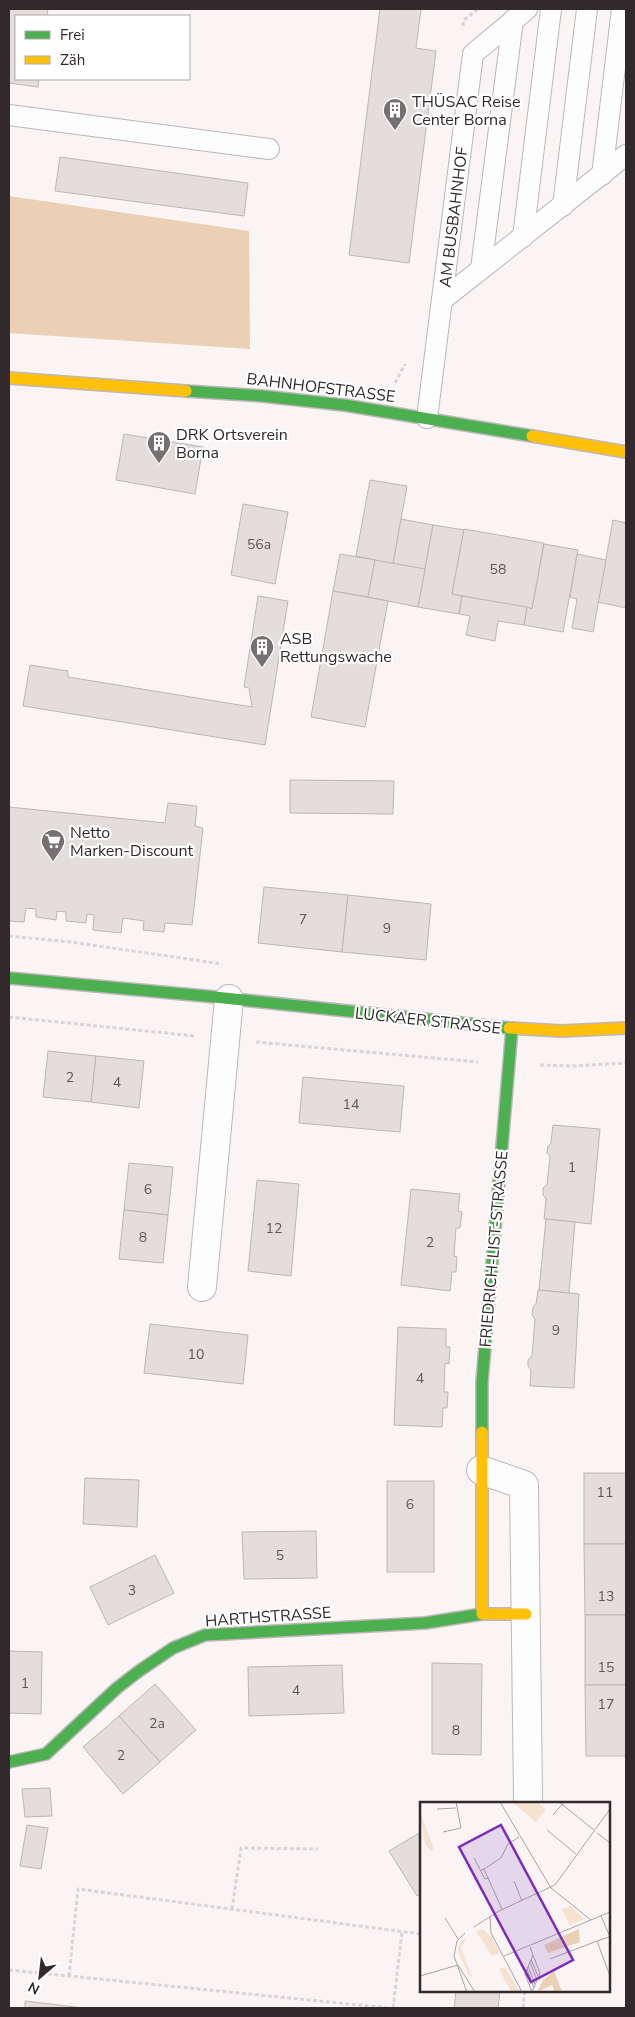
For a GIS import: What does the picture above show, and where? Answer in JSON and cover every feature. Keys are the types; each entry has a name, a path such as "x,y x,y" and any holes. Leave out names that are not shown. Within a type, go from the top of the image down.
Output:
{"street":[{"name":"BAHNHOFSTRASSE","path":"9,378 262,396 427,418 626,452"},
{"name":"LUCKAER STRASSE","path":"9,978 512,1028 562,1031 626,1028"},
{"path":"202,1287 230,999"},
{"name":"FRIEDRICH-LIST-STRASSE","path":"482,1614 482,1382 512,1028"},
{"path":"481,1470 524,1485 528,1797"},
{"path":"482,1614 526,1614"},
{"name":"HARTHSTRASSE","path":"9,1762 46,1754 117,1688 139,1671 173,1648 205,1635 425,1623 482,1614"}],"lane":[{"path":"523,237 551,9"},
{"path":"563,206 587,9"},
{"path":"602,174 622,9"},
{"path":"481,269 520,15"},
{"name":"AM BUSBAHNHOF","path":"427,418 473,54 520,15"},
{"path":"9,116 269,149"},
{"name":"AM BUSBAHNHOF","path":"442,300 626,155"}],"path":[{"path":"508,1065 573,1066 626,1062"},
{"path":"232,1909 240,1848 318,1849"},
{"path":"69,1976 78,1889 420,1934"},
{"path":"393,2008 402,1932"},
{"path":"9,1970 389,2008"},
{"path":"523,2008 525,1992"}],"shaded area":[{"path":"9,196 249,231 250,349 9,333"}],"building":[{"path":"9,9 48,9 47,15 15,15 15,80 39,80 38,87 9,83"},
{"name":"THÜSAC Reise Center Borna","path":"380,9 421,9 416,48 436,51 409,263 349,255"},
{"path":"60,157 248,183 244,216 55,191"},
{"name":"DRK Ortsverein Borna","path":"124,434 203,447 195,494 116,480"},
{"path":"370,480 407,486 393,564 356,556"},
{"path":"243,504 288,512 275,584 231,575"},
{"path":"401,519 433,525 425,569 393,564"},
{"path":"613,520 626,523 626,608 598,602"},
{"path":"433,525 464,530 452,594 462,596 459,614 418,607"},
{"path":"464,529 544,543 532,609 452,594"},
{"path":"544,544 578,550 563,632 524,625 527,607 532,609"},
{"path":"340,554 375,560 368,597 333,591"},
{"path":"577,554 606,560 593,632 572,628 577,599 570,597"},
{"path":"375,560 425,569 418,607 368,597"},
{"path":"333,591 388,601 365,727 311,717"},
{"name":"ASB Rettungswache","path":"258,596 288,601 265,745 23,706 30,665 68,671 68,677 252,707 249,688 244,687"},
{"path":"462,596 527,607 524,625 498,621 495,641 466,635 470,616 459,614"},
{"path":"290,780 394,781 393,814 290,813"},
{"path":"168,803 197,806 195,826 203,828 192,925 165,923 164,932 143,930 144,921 123,918 121,933 93,930 94,915 87,914 86,923 66,921 66,912 57,911 56,920 36,917 36,909 26,908 24,922 9,921 9,807 165,823"},
{"path":"264,887 348,895 342,952 258,943"},
{"path":"348,895 431,904 426,960 342,952"},
{"path":"48,1051 96,1056 91,1102 43,1097"},
{"path":"96,1056 144,1061 139,1108 91,1102"},
{"path":"303,1077 404,1086 400,1132 299,1123"},
{"path":"553,1125 600,1129 591,1224 544,1219 546,1199 543,1195 543,1188 547,1185 550,1156 547,1153 548,1146 551,1143"},
{"path":"129,1163 173,1167 168,1215 124,1210"},
{"path":"257,1180 299,1184 291,1276 248,1271"},
{"path":"411,1189 460,1194 458,1211 462,1212 460,1228 456,1228 454,1256 457,1257 456,1272 452,1272 450,1291 401,1285"},
{"path":"124,1210 168,1215 163,1263 119,1259"},
{"path":"546,1219 575,1222 569,1293 539,1290"},
{"path":"538,1290 579,1294 574,1388 530,1386 531,1370 528,1366 528,1360 532,1356 535,1319 532,1315"},
{"path":"150,1324 248,1335 243,1384 144,1373"},
{"path":"398,1327 446,1329 446,1347 450,1347 449,1364 445,1363 444,1392 448,1392 447,1408 443,1408 442,1427 394,1425"},
{"path":"584,1473 626,1473 626,1544 584,1544"},
{"path":"85,1478 139,1480 137,1527 83,1524"},
{"path":"387,1481 434,1481 434,1572 387,1572"},
{"path":"316,1531 317,1578 244,1579 242,1532"},
{"path":"584,1544 626,1544 626,1615 585,1615"},
{"path":"155,1555 174,1593 108,1625 90,1587"},
{"path":"585,1615 626,1615 626,1685 585,1685"},
{"path":"9,1651 42,1652 41,1714 9,1713"},
{"path":"432,1663 482,1664 481,1755 432,1754"},
{"path":"342,1665 344,1713 249,1716 248,1667"},
{"path":"155,1684 196,1730 160,1762 119,1716"},
{"path":"585,1685 626,1685 626,1756 586,1756"},
{"path":"119,1716 160,1762 123,1794 83,1747"},
{"path":"50,1788 52,1816 25,1817 22,1789"},
{"path":"27,1825 48,1828 41,1869 20,1866"},
{"path":"420,1833 420,1894 417,1896 389,1851"},
{"path":"456,1992 500,1992 498,2008 454,2008"},
{"path":"25,2001 84,2008 25,2008"}],"traffic: fast":[{"path":"186,391 262,396 344,405 532,436"},
{"path":"9,978 205,996 509,1028"},
{"path":"482,1432 482,1382 512,1028"},
{"path":"9,1762 46,1754 117,1688 139,1671 173,1648 205,1635 425,1623 482,1614"}],"traffic: slow":[{"path":"9,378 186,391"},
{"path":"532,436 626,452"},
{"path":"509,1028 562,1031 626,1028"},
{"path":"482,1432 482,1614 526,1614"}],"place":[{"name":"THÜSAC Reise Center Borna","path":"395,131"},
{"name":"DRK Ortsverein Borna","path":"159,464"},
{"name":"ASB Rettungswache","path":"262,668"},
{"name":"Netto Marken-Discount","path":"53,862"}]}
